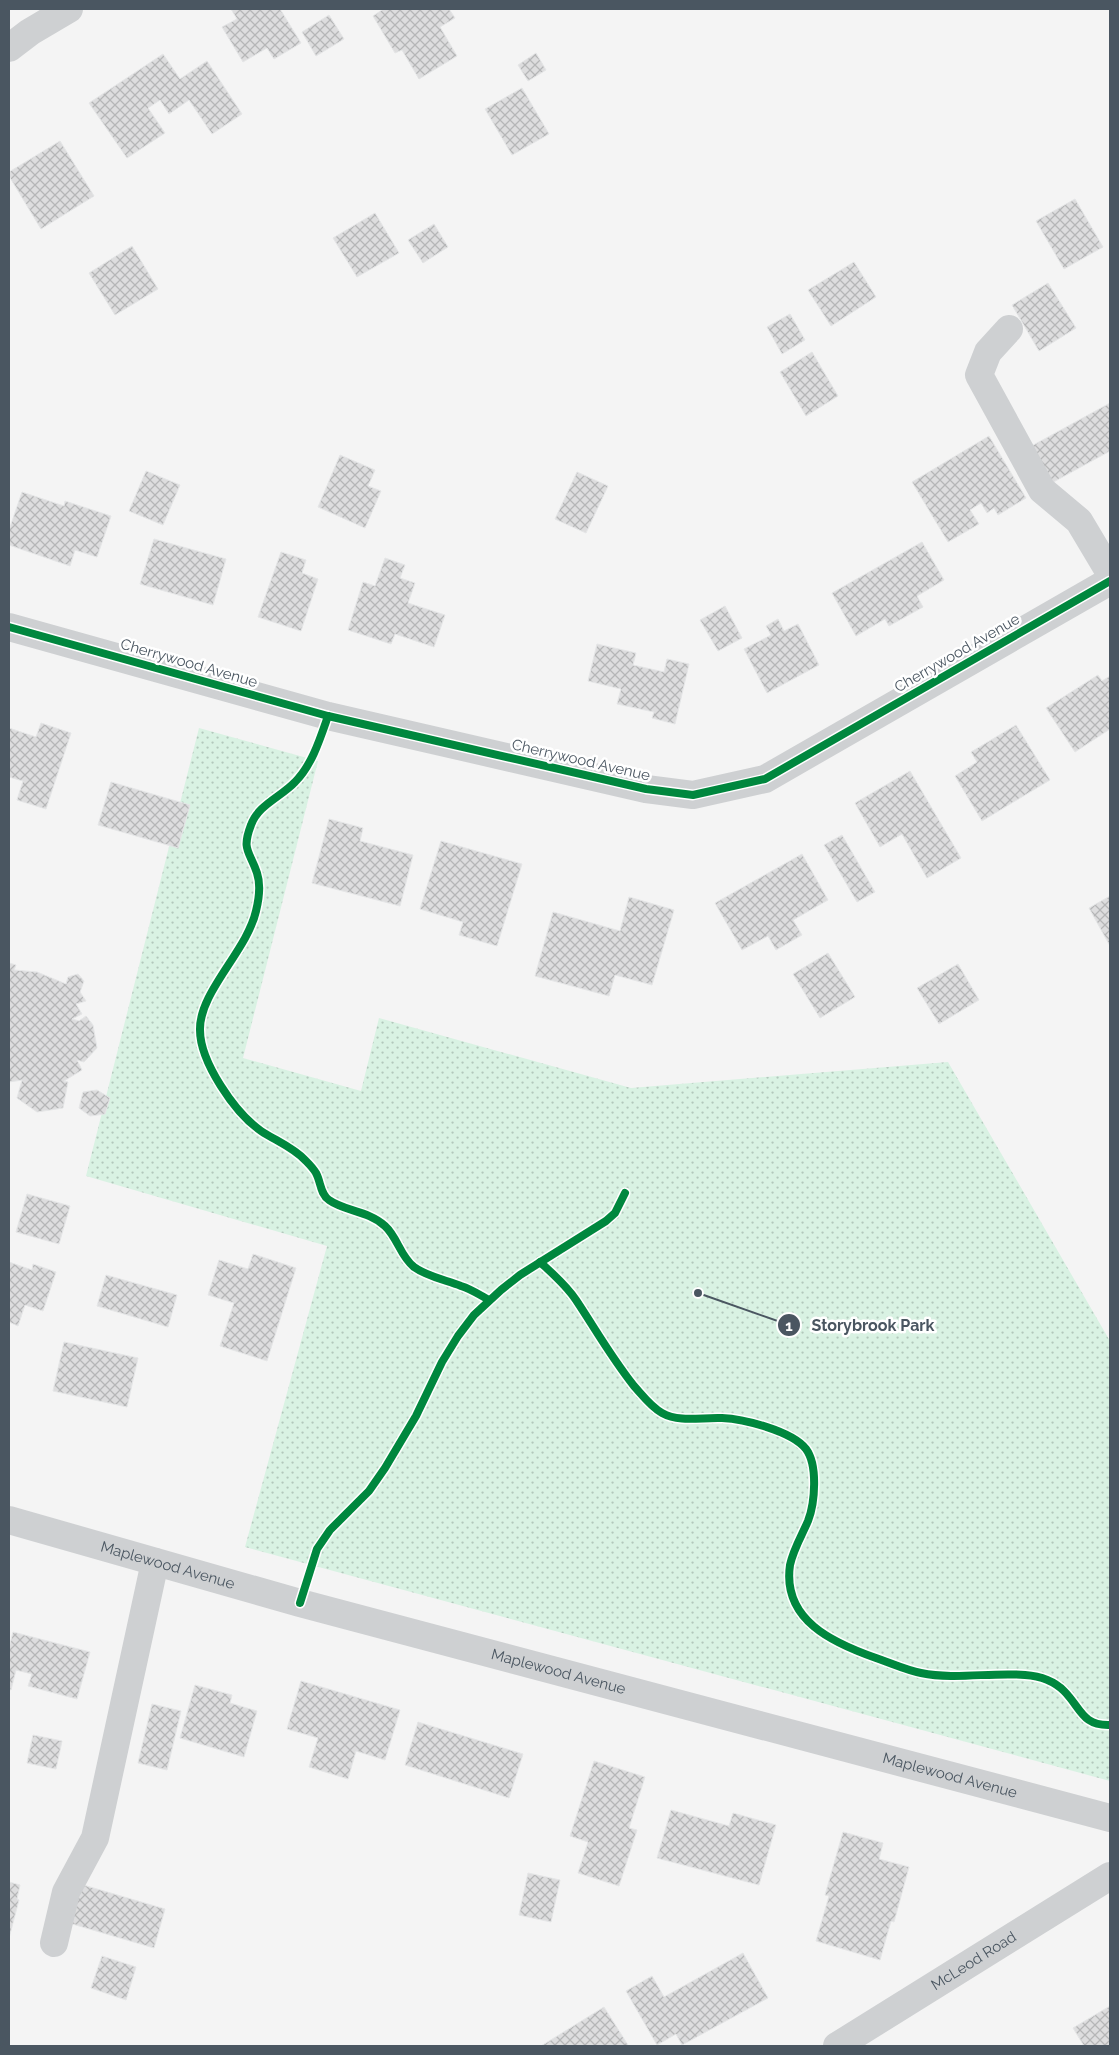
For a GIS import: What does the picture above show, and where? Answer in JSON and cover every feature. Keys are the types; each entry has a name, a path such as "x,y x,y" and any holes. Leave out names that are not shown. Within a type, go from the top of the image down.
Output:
{"street":[{"path":"9,48 30,32 70,9"},
{"path":"1010,329 988,352 979,375 1042,490 1079,520 1110,573"},
{"name":"Cherrywood Avenue","path":"9,626 328,716 646,789 693,795 765,779 1110,581"},
{"name":"Maplewood Avenue","path":"9,1520 310,1606 1110,1818"},
{"path":"54,1943 66,1892 95,1838 155,1562"},
{"name":"McLeod Road","path":"837,2046 1110,1876"}],"green space":[{"path":"199,728 318,761 243,1058 361,1091 379,1018 631,1088 948,1062 1110,1341 1110,1781 245,1547 327,1246 86,1176"}],"building":[{"path":"231,9 280,9 301,43 274,59 267,48 243,62 222,27 237,19"},
{"path":"381,9 449,9 455,18 440,27 457,56 419,79 402,50 395,53 373,16"},
{"path":"329,15 344,39 316,56 302,32"},
{"path":"536,53 546,70 528,81 518,65"},
{"path":"163,54 180,79 207,61 242,114 212,134 189,100 169,114 160,100 148,108 165,133 127,158 89,103"},
{"path":"522,88 549,134 512,155 485,109"},
{"path":"60,141 94,196 41,229 9,176 9,172"},
{"path":"1075,199 1103,247 1064,269 1036,221"},
{"path":"375,213 399,253 357,277 333,238"},
{"path":"434,224 448,247 423,263 408,240"},
{"path":"132,246 158,289 115,315 89,273"},
{"path":"854,262 876,297 831,326 808,290"},
{"path":"1048,283 1076,328 1039,351 1012,305"},
{"path":"790,314 805,340 782,354 767,327"},
{"path":"812,352 838,396 806,416 780,372"},
{"path":"1110,403 1110,451 1048,485 1028,448"},
{"path":"989,436 1026,498 998,515 994,508 987,513 981,503 970,510 979,524 948,542 912,482"},
{"path":"340,455 375,470 368,486 381,491 365,528 318,507"},
{"path":"146,471 180,485 163,525 129,511"},
{"path":"577,472 608,486 586,533 555,519"},
{"path":"22,492 64,506 65,501 111,516 97,557 75,550 70,566 9,545 9,530"},
{"path":"154,539 226,559 213,605 140,584"},
{"path":"922,542 944,580 917,596 923,607 889,626 885,619 856,636 832,593"},
{"path":"281,552 306,560 302,573 318,579 301,631 258,617"},
{"path":"385,558 405,565 400,578 415,583 408,603 445,615 434,647 395,634 391,644 348,630 363,582 375,586"},
{"path":"725,606 742,638 718,651 700,620"},
{"path":"778,619 784,631 798,624 819,665 767,693 744,649 771,635 766,626"},
{"path":"597,644 636,653 633,665 664,672 667,659 689,664 675,724 652,718 654,712 617,704 621,689 588,681"},
{"path":"1098,675 1102,681 1110,676 1110,729 1075,752 1046,708"},
{"path":"41,723 71,733 46,809 17,800 23,781 9,777 9,728 36,737"},
{"path":"1016,725 1050,780 982,821 955,776 977,762 971,752"},
{"path":"910,771 961,858 927,878 902,834 880,847 855,803"},
{"path":"111,782 190,805 178,848 98,825"},
{"path":"329,819 363,828 360,841 413,855 400,906 312,883"},
{"path":"842,835 875,892 857,902 824,845"},
{"path":"441,841 522,864 497,946 459,935 463,922 420,909"},
{"path":"802,854 828,900 793,920 802,935 776,950 768,936 742,950 715,903"},
{"path":"1110,896 1110,946 1089,908"},
{"path":"629,897 674,910 652,985 615,975 609,996 535,976 553,912 620,931"},
{"path":"828,953 855,997 820,1018 793,974"},
{"path":"9,963 16,965 14,970 37,972 66,984 68,977 78,974 84,981 80,992 86,1001 76,1004 82,1014 72,1019 79,1021 86,1016 93,1025 97,1048 84,1062 77,1060 82,1070 64,1081 68,1082 63,1108 37,1112 17,1098 22,1080 9,1082"},
{"path":"958,964 979,1000 939,1024 917,988"},
{"path":"97,1090 110,1098 105,1114 90,1116 79,1108 83,1092"},
{"path":"27,1194 70,1206 59,1244 16,1232"},
{"path":"253,1254 296,1268 267,1361 220,1346 234,1303 208,1295 219,1260 248,1269"},
{"path":"9,1262 32,1270 33,1264 56,1272 43,1311 25,1305 18,1326 9,1322"},
{"path":"106,1275 177,1295 168,1327 97,1306"},
{"path":"64,1342 138,1358 127,1407 53,1391"},
{"path":"13,1632 90,1652 77,1699 28,1686 32,1674 16,1670 11,1690 9,1689 9,1648"},
{"path":"301,1681 400,1710 385,1760 356,1751 348,1779 309,1767 318,1738 287,1729"},
{"path":"195,1685 232,1695 230,1703 257,1711 244,1757 180,1738"},
{"path":"152,1704 181,1711 167,1770 138,1763"},
{"path":"418,1722 523,1754 509,1798 405,1765"},
{"path":"33,1735 62,1741 56,1769 27,1763"},
{"path":"594,1761 645,1777 629,1828 637,1830 619,1886 578,1873 588,1842 570,1836"},
{"path":"671,1810 729,1826 733,1813 776,1825 759,1885 657,1858"},
{"path":"843,1832 883,1843 879,1859 909,1867 894,1922 891,1921 880,1960 816,1941 829,1896 825,1895"},
{"path":"528,1873 560,1880 551,1922 519,1915"},
{"path":"9,1882 20,1885 17,1899 19,1900 9,1938"},
{"path":"80,1884 165,1909 154,1948 69,1923"},
{"path":"743,1953 768,1998 682,2045 676,2034 657,2045 626,1991 652,1976 664,1997"},
{"path":"102,1956 136,1967 126,2000 91,1988"},
{"path":"1110,2006 1110,2046 1084,2046 1073,2028"},
{"path":"604,2007 628,2045 541,2046"}],"cycle path":[{"path":"9,627 328,716 646,789 693,795 765,779 1110,581"},
{"path":"328,716 315,751 306,768 289,787 259,812 251,825 247,846 259,882 257,906 251,926 207,1001 200,1030 202,1043 212,1071 230,1100 251,1123 296,1152 308,1163 318,1176 322,1191 329,1200 379,1221 393,1236 405,1258 414,1267 431,1276 468,1289 489,1300"},
{"path":"300,1603 317,1549 330,1530 369,1491 385,1468 416,1416 442,1362 474,1315 520,1275 606,1221 615,1213 625,1193"},
{"path":"540,1262 572,1295 634,1386 658,1411 676,1418 722,1418 767,1427 790,1437 806,1449 810,1456 814,1474 814,1495 808,1521 791,1559 790,1584 794,1601 802,1615 814,1626 843,1645 921,1673 947,1676 1012,1674 1041,1678 1060,1687 1088,1719 1101,1725 1110,1725"}],"place":[{"name":"Storybrook Park","path":"698,1293"}]}
